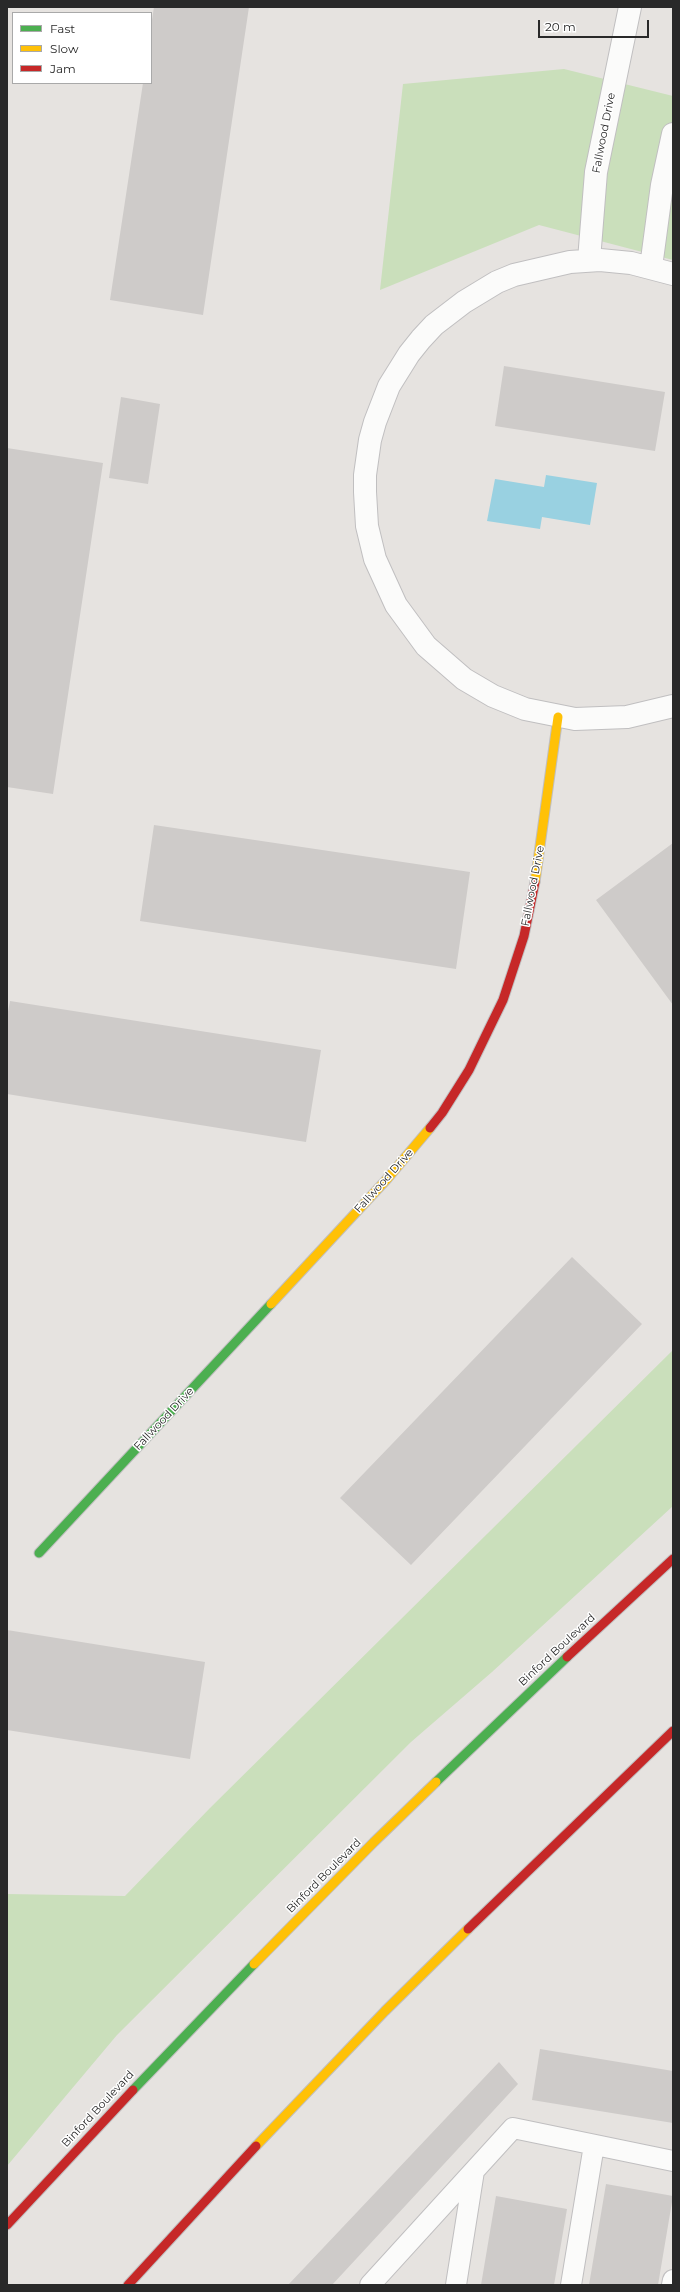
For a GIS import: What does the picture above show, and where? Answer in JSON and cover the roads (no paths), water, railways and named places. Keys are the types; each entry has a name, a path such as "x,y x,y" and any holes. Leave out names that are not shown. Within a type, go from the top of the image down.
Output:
{"main road":[{"name":"Fallwood Drive","path":"39,1553 387,1179 442,1113 469,1070 502,1000 524,936 541,849 558,716"},
{"name":"Binford Boulevard","path":"7,2225 213,2005 374,1842 673,1559"},
{"path":"128,2285 285,2114 385,2011 552,1846 673,1731"}],"street":[{"name":"Fallwood Drive","path":"589,260 596,172 630,7"},
{"path":"652,268 662,185 673,134"},
{"path":"673,274 631,263 589,260 551,265 514,275 474,295 434,325 409,354 389,386 375,422 365,475 367,521 375,559 396,605 415,633 451,669 479,688 525,709 558,716 593,720 627,717 673,706"}],"lane":[{"path":"370,2285 513,2128 673,2161"},
{"path":"570,2285 594,2145"},
{"path":"456,2285 474,2171"},
{"path":"672,2285 673,2280"}],"water":[{"path":"546,475 597,483 590,525 542,517 540,529 487,521 495,479 544,487"}]}
